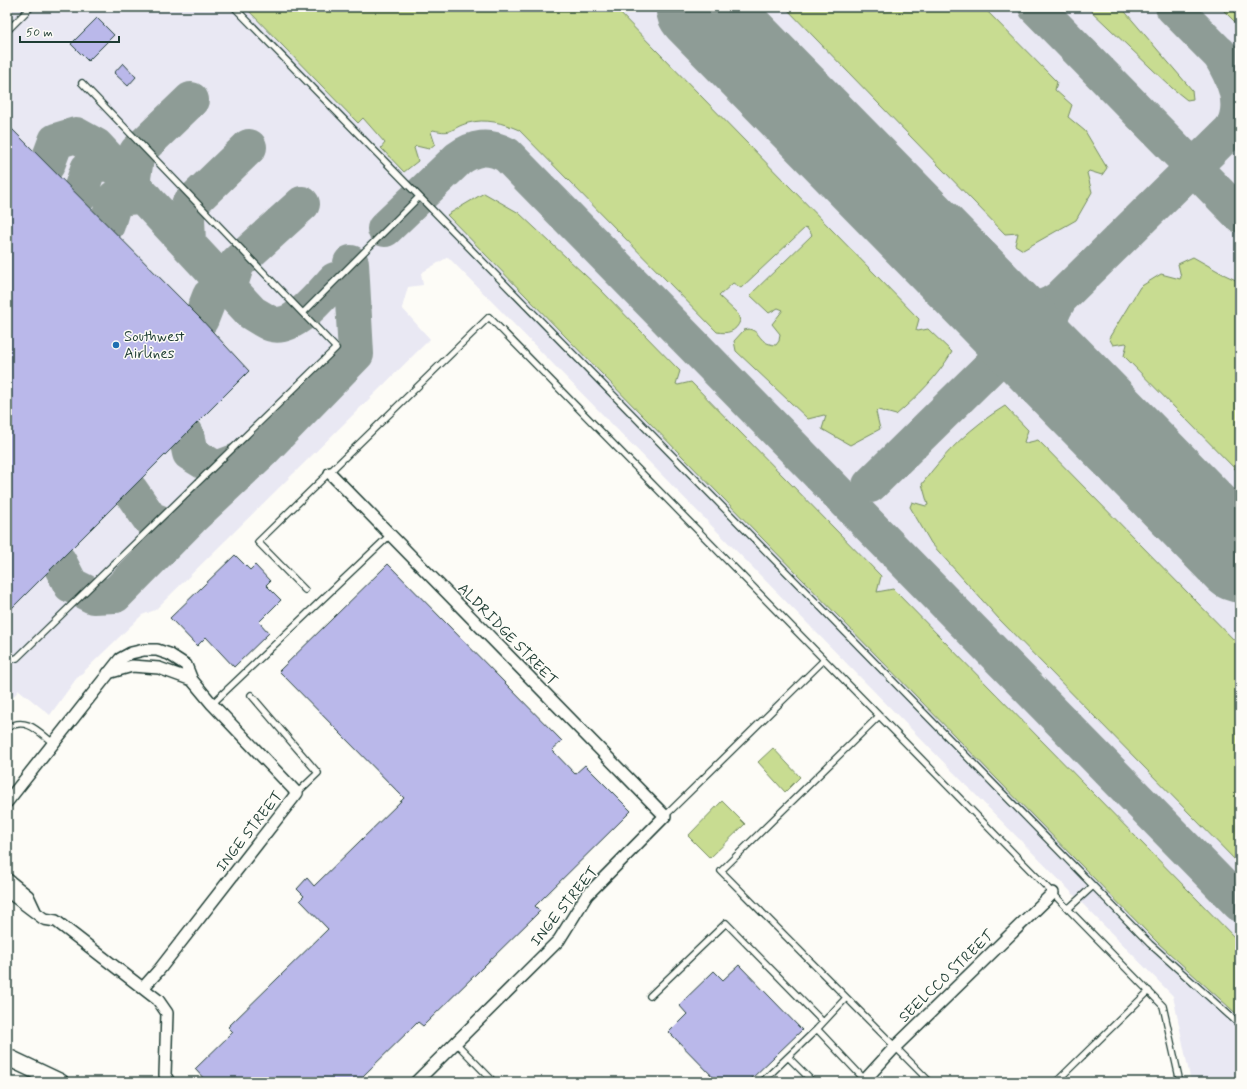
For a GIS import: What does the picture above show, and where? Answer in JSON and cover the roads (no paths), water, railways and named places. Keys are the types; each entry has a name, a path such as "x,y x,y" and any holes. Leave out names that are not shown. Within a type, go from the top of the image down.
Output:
{"main road":[{"path":"7,1057 60,1082"}],"street":[{"name":"ALDRIDGE STREET","path":"330,473 665,816"},
{"name":"INGE STREET","path":"7,802 120,659 131,653 144,650 157,650 169,654 186,665 192,680 212,704 297,793 143,988"},
{"path":"107,674 132,666 159,668 192,680"},
{"name":"INGE STREET","path":"416,1082 559,940 588,895 665,816"},
{"path":"7,879 28,896 35,912"},
{"path":"7,891 44,919 56,921 158,1000 167,1013 165,1075 169,1082"},
{"name":"SEELCCO STREET","path":"864,1081 895,1047 1053,893"}],"lane":[{"path":"7,31 31,7"},
{"path":"234,7 1150,944 1240,1025"},
{"path":"7,660 17,658 336,348 82,83"},
{"path":"303,313 419,197"},
{"path":"305,590 258,542 489,317 1164,1006 1180,1082"},
{"path":"212,704 390,534"},
{"path":"665,816 824,660"},
{"path":"251,695 318,772 297,793"},
{"path":"879,716 721,872 895,1047 926,1081"},
{"path":"7,728 13,724 27,724 53,743"},
{"path":"1068,909 1093,886"},
{"path":"650,996 726,923 823,1022"},
{"path":"1056,1082 1148,991"},
{"path":"766,1082 764,1080 817,1029 846,998"},
{"path":"817,1029 864,1081"},
{"path":"456,1043 494,1082"},
{"path":"788,1057 813,1082"}],"place":[{"name":"Southwest Airlines","path":"116,345"}]}
